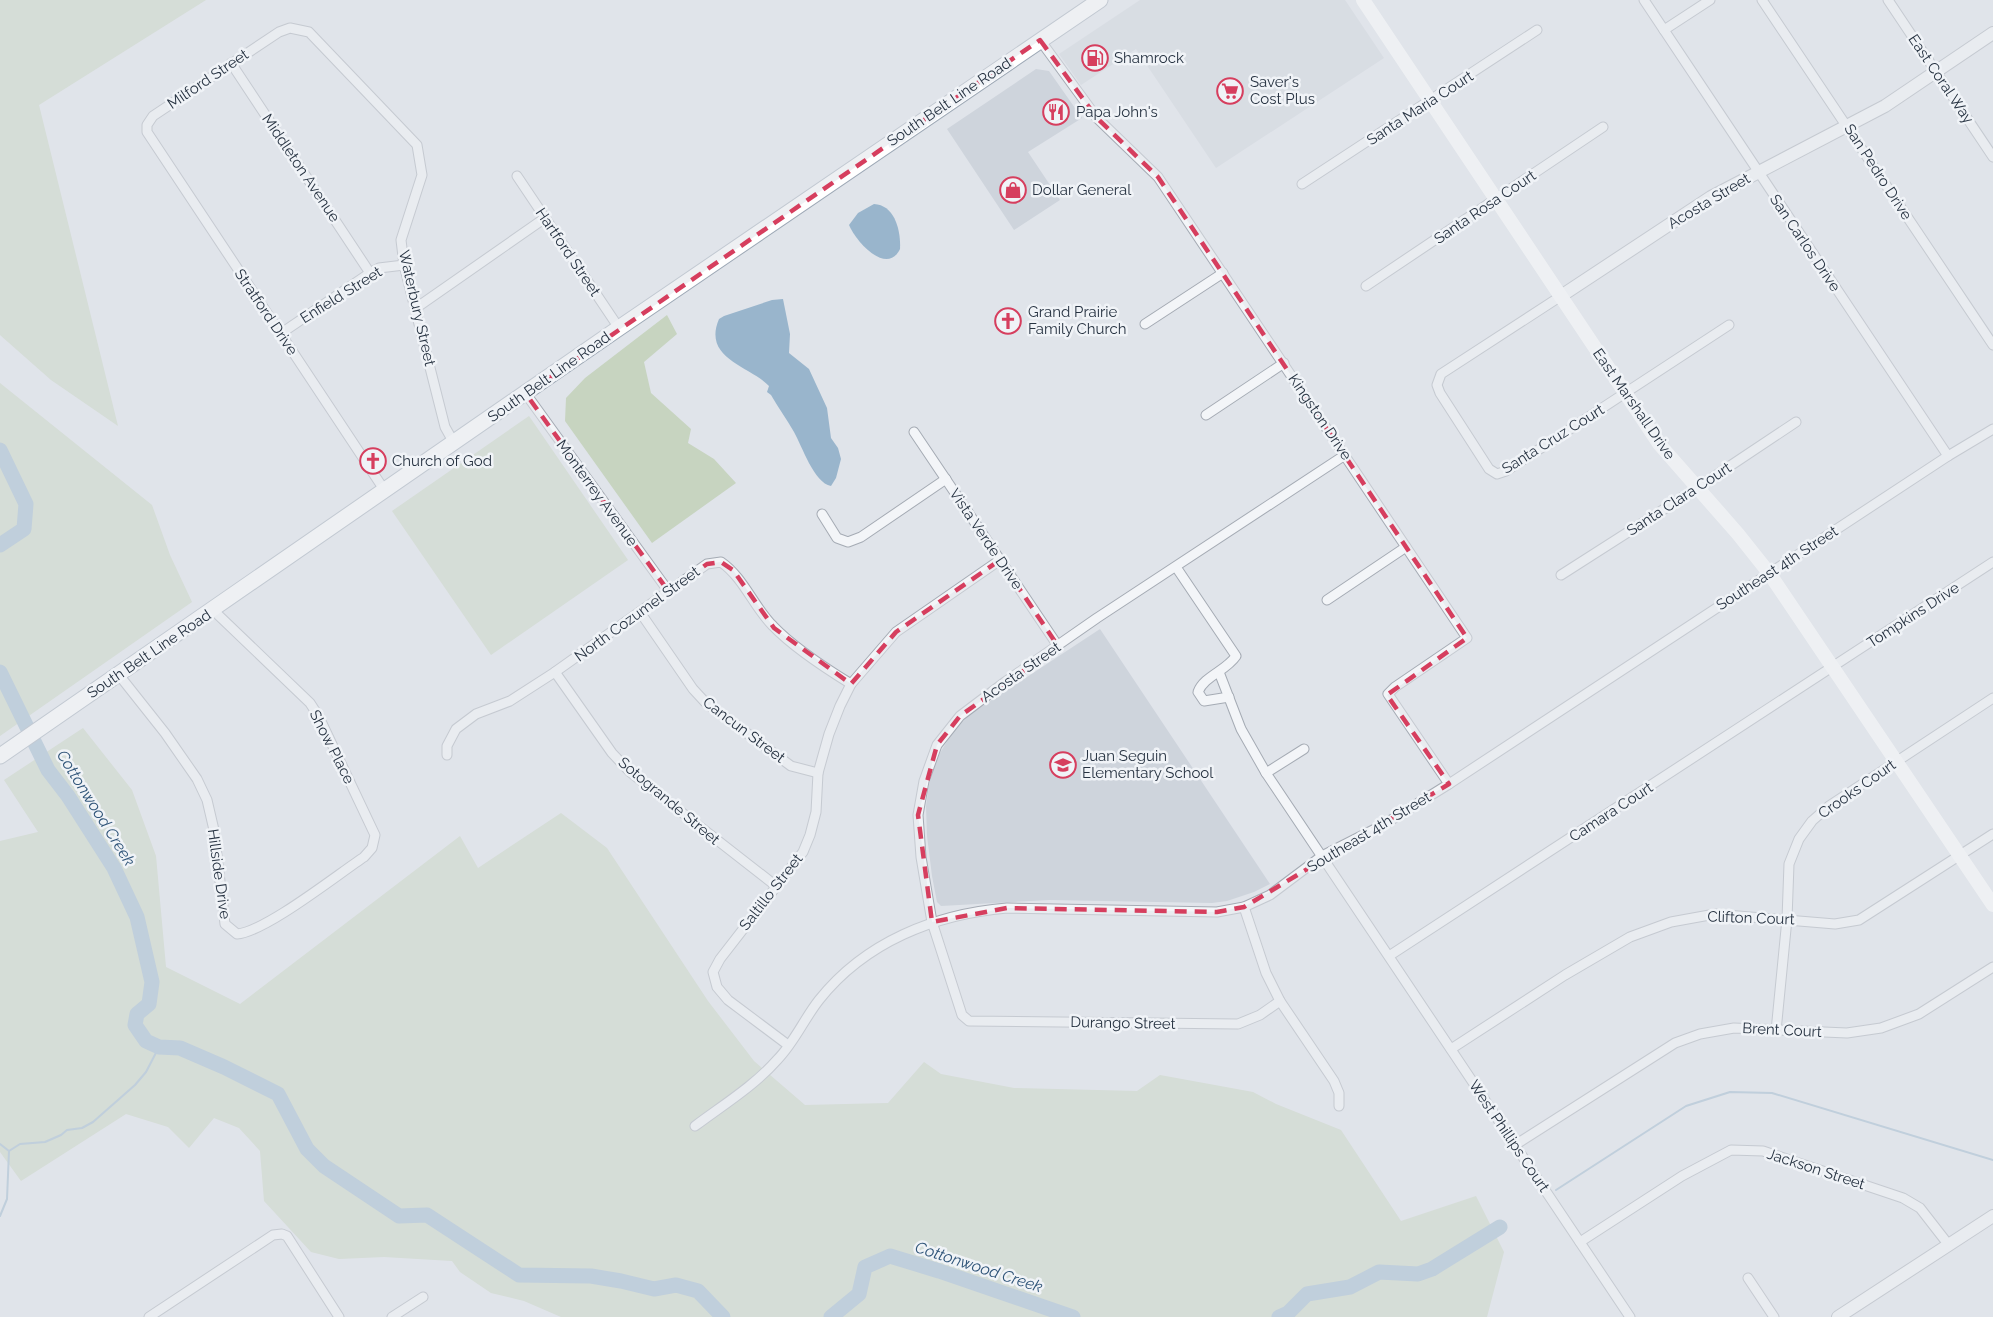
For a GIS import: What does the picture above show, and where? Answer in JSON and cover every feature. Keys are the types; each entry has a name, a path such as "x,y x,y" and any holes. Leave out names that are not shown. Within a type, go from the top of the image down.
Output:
{"main road":[{"name":"South Belt Line Road","path":"0,756 619,328 1100,0"},
{"name":"East Marshall Drive","path":"1363,0 1660,445 1769,573 1993,905"}],"street":[{"name":"San Carlos Drive","path":"1644,0 1948,456"},
{"path":"1664,30 1710,0"},
{"name":"San Pedro Drive","path":"1762,0 1993,345"},
{"name":"East Coral Way","path":"1888,0 1993,157"},
{"name":"Waterbury Street","path":"279,32 290,28 309,32 417,145 422,174 401,240 404,265 445,427 454,443"},
{"name":"Santa Maria Court","path":"1302,184 1537,30"},
{"name":"Milford Street","path":"147,132 147,125 153,116 279,32"},
{"name":"Acosta Street","path":"1437,386 1441,374 1711,197 1885,106 1993,33"},
{"name":"Kingston Drive","path":"1040,40 1097,118 1158,177 1467,638 1388,694 1449,784"},
{"name":"Middleton Avenue","path":"231,63 370,273"},
{"name":"Santa Rosa Court","path":"1366,286 1603,127"},
{"name":"Stratford Drive","path":"147,132 385,491"},
{"name":"Hartford Street","path":"517,176 619,328"},
{"path":"416,308 545,218"},
{"name":"Enfield Street","path":"280,334 370,273 379,268 404,265"},
{"path":"1145,324 1223,273"},
{"name":"Santa Cruz Court","path":"1437,386 1489,469 1497,474 1506,471 1729,325"},
{"path":"1206,415 1284,363"},
{"name":"Monterrey Avenue","path":"526,394 669,592"},
{"name":"Santa Clara Court","path":"1561,575 1796,422"},
{"name":"Southeast 4th Street","path":"695,1126 761,1077 780,1058 819,1000 843,973 870,952 903,934 932,922 976,910 1007,908 1217,912 1244,907 1270,895 1322,856 1383,825 1449,784 1948,456 1993,429"},
{"name":"Vista Verde Drive","path":"914,432 1058,646"},
{"name":"Acosta Street","path":"962,1015 932,922 921,857 918,815 924,781 937,745 960,716 1058,646 1345,455"},
{"path":"822,514 837,538 848,542 861,537 946,479"},
{"path":"1328,600 1406,547"},
{"name":"Saltillo Street","path":"788,1045 729,1000 717,987 713,972 720,959 803,852 816,812 818,773 829,734 851,684 896,632 1000,560"},
{"name":"North Cozumel Street","path":"447,755 447,746 456,729 476,714 510,701 555,672 707,564 721,562 733,570 760,612 774,628 822,666 851,684"},
{"name":"Tompkins Drive","path":"1832,668 1993,562"},
{"path":"1176,567 1236,656 1231,665 1202,684 1197,692 1204,701 1229,697"},
{"name":"Show Place","path":"213,610 310,703 319,717 375,835 372,848"},
{"name":"Cancun Street","path":"640,612 693,689 705,702 792,766 818,773"},
{"name":"Camara Court","path":"1389,956 1832,668"},
{"name":"Sotogrande Street","path":"555,672 612,753 630,772 776,886"},
{"name":"West Phillips Court","path":"1220,672 1241,729 1266,773 1630,1317"},
{"name":"Hillside Drive","path":"119,675 197,779 207,800 214,830 225,924 237,934 248,933 269,922 364,857 372,848"},
{"name":"Crooks Court","path":"1776,1031 1789,864 1799,839 1812,821 1829,806 1993,698"},
{"path":"1266,773 1304,749"},
{"name":"Clifton Court","path":"1451,1048 1565,975 1630,937 1671,922 1715,914 1835,924 1859,920 1993,834"},
{"path":"1244,907 1266,973 1280,1001 1334,1081 1339,1094 1339,1106"},
{"name":"Brent Court","path":"1515,1144 1675,1043 1700,1034 1734,1028 1847,1033 1881,1028 1919,1014 1993,967"},
{"name":"Durango Street","path":"962,1015 969,1021 1238,1024 1260,1015 1280,1001"},
{"name":"Jackson Street","path":"1580,1242 1682,1176 1731,1150 1742,1150 1763,1151 1903,1198 1920,1208 1948,1244"},
{"path":"1838,1317 1993,1216"},
{"path":"149,1317 273,1235 282,1234 288,1236 339,1317"},
{"path":"1748,1278 1774,1317"},
{"path":"393,1317 423,1297"}],"highlighted area":[{"path":"1040,40 1097,118 1158,177 1467,638 1387,695 1449,784 1244,907 1217,912 1007,908 932,922 918,815 937,745 960,716 1058,646 1000,560 896,632 851,684 774,628 733,570 721,562 707,564 669,592 526,394"}],"shaded area":[{"path":"1140,0 1345,0 1384,58 1216,168 1136,49 1081,85 1059,54"},
{"path":"1036,69 1049,71 1082,118 1028,152 1060,200 1014,230 947,129"},
{"name":"Juan Seguin Elementary School","path":"1100,629 1270,884 1227,901 1212,903 1050,900 941,906 937,902 932,876 926,806 930,778 940,753 952,733 969,715"}],"green space":[{"path":"0,0 206,0 39,105 118,426 51,380 0,335"},
{"path":"667,315 677,334 644,362 651,393 691,429 688,443 714,459 736,483 652,543 565,421 566,398 585,378"},
{"path":"0,383 152,505 170,555 192,602 0,736"},
{"path":"529,416 628,560 491,655 392,511"},
{"path":"83,728 132,790 156,856 166,967 240,1004 460,836 478,868 561,813 607,848 708,1001 754,1061 805,1105 888,1103 924,1062 941,1074 1014,1088 1137,1091 1160,1075 1253,1092 1276,1104 1341,1130 1401,1221 1476,1196 1504,1252 1487,1317 561,1317 524,1301 491,1293 460,1272 452,1261 384,1257 339,1259 311,1252 264,1201 260,1151 239,1128 214,1118 189,1148 168,1127 126,1114 21,1181 0,1152 0,841 38,832 4,780"}],"water":[{"path":"874,204 887,209 898,227 900,249 888,259 872,254 858,240 849,225 858,213"},
{"path":"783,299 790,334 789,353 809,369 827,408 831,438 838,448 841,459 836,478 831,486 819,478 809,463 794,432 767,392 769,386 730,360 717,344 715,333 719,319 772,300"}],"waterway":[{"name":"Cottonwood Creek","path":"0,450 26,504 24,529 0,545"},
{"name":"Cottonwood Creek","path":"0,672 48,770 68,796 114,868 137,917 152,982 149,1004 137,1014 135,1025 146,1041 159,1047 180,1048 278,1094 307,1149 324,1166 399,1216 427,1215 519,1275 591,1276 654,1289 676,1285 698,1291 723,1317"},
{"path":"0,1144 9,1151 20,1144 45,1142 67,1130 82,1128 93,1122 135,1085 146,1072 159,1047"},
{"path":"1556,1190 1686,1106 1730,1092 1772,1093 1993,1160"},
{"path":"0,1216 7,1199 9,1151"},
{"path":"1279,1317 1288,1313 1307,1294 1350,1287 1379,1272 1418,1274 1432,1269 1500,1227"},
{"name":"Cottonwood Creek","path":"831,1317 859,1294 865,1267 890,1256 1073,1317"}],"place":[{"name":"Shamrock","path":"1095,58"},
{"name":"Saver's Cost Plus","path":"1230,91"},
{"name":"Papa John's","path":"1056,112"},
{"name":"Dollar General","path":"1013,190"},
{"name":"Grand Prairie Family Church","path":"1008,321"},
{"name":"Church of God","path":"373,461"},
{"name":"Juan Seguin Elementary School","path":"1063,765"}]}
